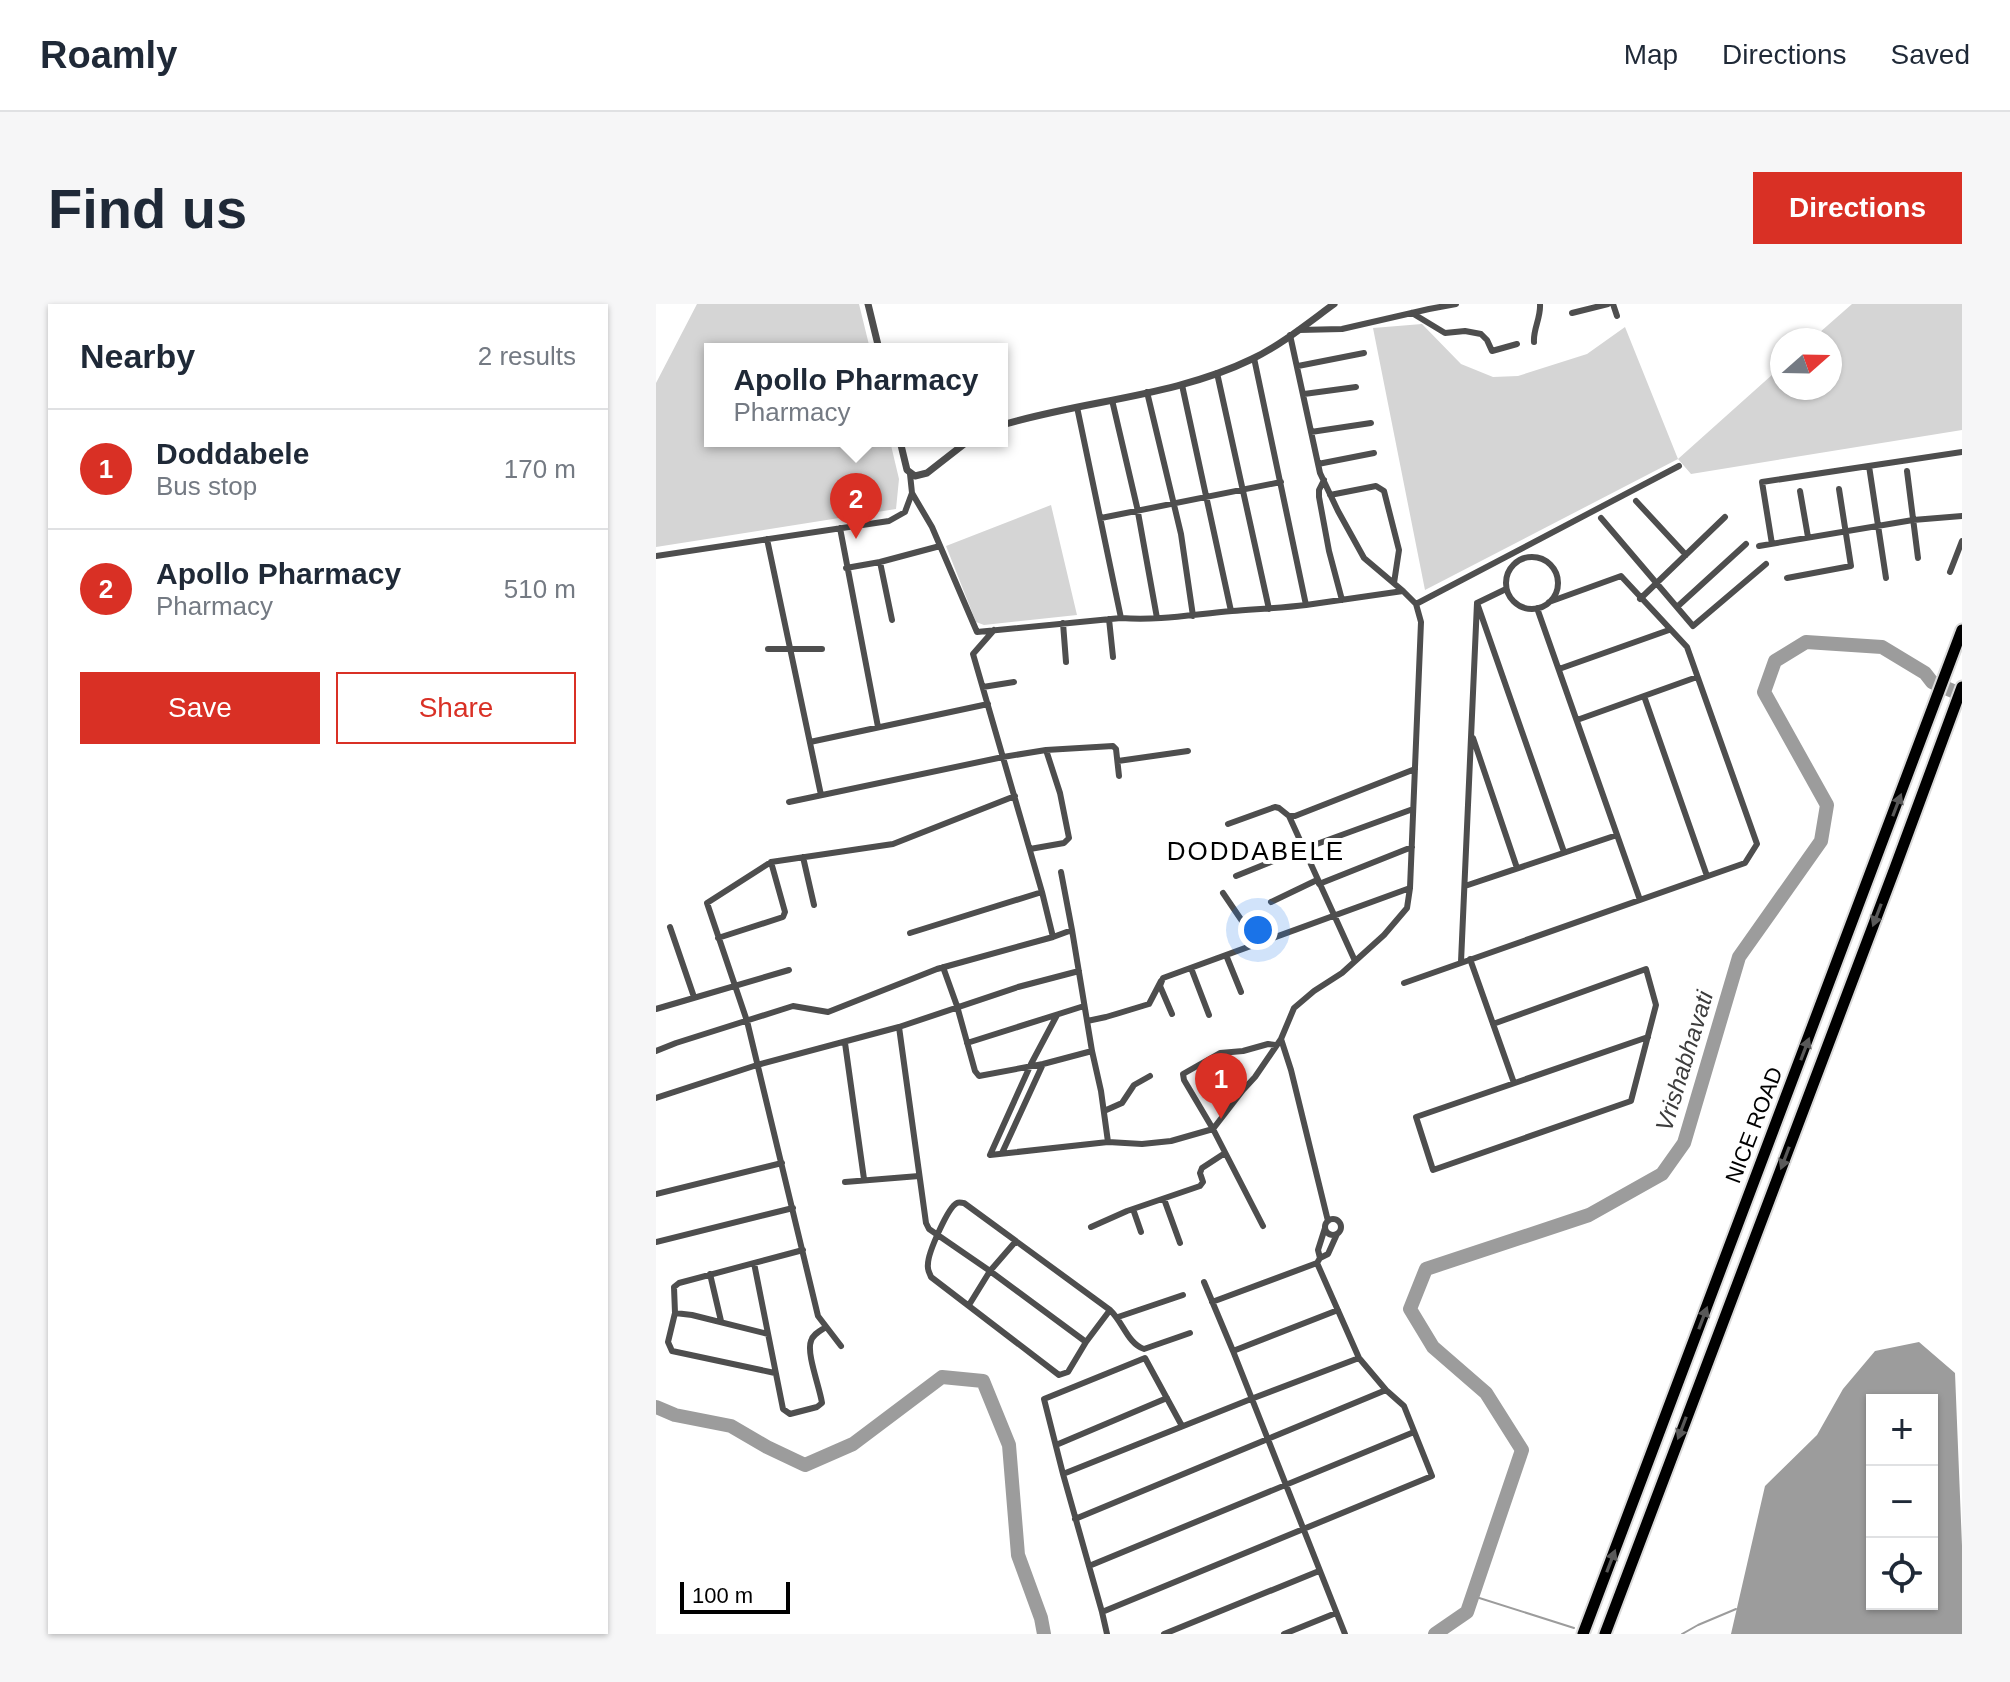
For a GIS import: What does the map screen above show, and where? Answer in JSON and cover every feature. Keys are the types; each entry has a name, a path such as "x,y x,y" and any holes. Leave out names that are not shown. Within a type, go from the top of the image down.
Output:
{"highway":[{"name":"NICE ROAD","path":"1583,1634 1962,630"},
{"name":"NICE ROAD","path":"1605,1634 1962,687"}],"street":[{"path":"868,304 878,343"},
{"path":"1008,424 1182,385 1217,373 1254,358 1334,304"},
{"path":"1293,332 1342,329 1456,304"},
{"path":"1534,342 1540,304"},
{"path":"1572,313 1611,304 1617,316"},
{"path":"1412,313 1445,333 1465,331 1481,334 1492,351 1517,344"},
{"path":"1057,1015 990,1155 1108,1142 1165,1142 1213,1129 1281,1039 1294,1008 1342,973 1384,935 1407,908 1421,622 1416,604 1364,558 1330,495 1318,464 1293,332"},
{"path":"1298,366 1364,353"},
{"path":"1254,358 1306,605"},
{"path":"1217,373 1269,609"},
{"path":"1182,385 1231,611"},
{"path":"1304,394 1356,387"},
{"path":"1147,392 1181,534 1193,616"},
{"path":"1112,400 1157,618"},
{"path":"1077,407 1121,618"},
{"path":"1311,432 1371,423"},
{"path":"901,447 912,493 932,527 977,632 1121,618 1269,609 1403,591"},
{"path":"910,474 927,473 960,447"},
{"path":"1772,544 1762,482 1962,452"},
{"path":"1318,464 1374,453"},
{"path":"1416,604 1679,466"},
{"path":"1869,466 1886,578"},
{"path":"1907,471 1918,558"},
{"path":"1324,480 1319,497 1342,600"},
{"path":"1101,518 1281,482"},
{"path":"1330,495 1376,486 1384,491 1399,550 1394,583"},
{"path":"1787,578 1851,566 1839,489"},
{"path":"1800,491 1808,537"},
{"path":"656,556 889,521 905,512 912,493"},
{"path":"1636,501 1686,555"},
{"path":"1759,546 1913,520 1962,516"},
{"path":"1640,599 1725,517"},
{"path":"1601,518 1693,626 1766,564"},
{"path":"840,528 878,727"},
{"path":"767,539 821,795"},
{"path":"1537,541 1541,558"},
{"path":"1950,572 1962,541"},
{"path":"1677,607 1746,544"},
{"path":"846,568 940,546"},
{"path":"1404,983 1745,863 1757,844 1687,647 1621,576 1530,609 1512,600 1506,589 1505,580 1512,565 1532,556 1552,566 1557,576 1556,592 1549,602"},
{"path":"1500,560 1508,572"},
{"path":"880,562 892,620"},
{"path":"1477,603 1506,589"},
{"path":"1461,962 1477,603"},
{"path":"1477,603 1564,852"},
{"path":"1537,608 1640,900"},
{"path":"1109,619 1113,657"},
{"path":"1063,623 1066,662"},
{"path":"994,630 973,654 1053,937"},
{"path":"1559,669 1669,630"},
{"path":"768,649 822,649"},
{"path":"1577,720 1697,677"},
{"path":"983,687 1014,682"},
{"path":"1644,696 1707,876"},
{"path":"810,742 988,704"},
{"path":"1471,735 1517,868"},
{"path":"789,802 1046,750 1113,746 1119,776"},
{"path":"1030,849 1064,843 1069,838 1060,793 1046,750"},
{"path":"1118,761 1188,751"},
{"path":"1289,816 1415,769"},
{"path":"841,1346 818,1316 747,1021 707,903 771,862 893,844 1015,796"},
{"path":"1228,824 1275,807 1289,816 1355,961"},
{"path":"1236,876 1413,809"},
{"path":"1465,886 1617,835"},
{"path":"1271,902 1412,847"},
{"path":"803,857 814,905"},
{"path":"718,938 785,915 771,862"},
{"path":"1061,872 1108,1142"},
{"path":"1087,1021 1149,1004 1163,978 1410,888"},
{"path":"910,933 1042,892"},
{"path":"1223,893 1257,943"},
{"path":"670,927 694,997"},
{"path":"656,1051 793,1006 828,1012 943,967 1072,930"},
{"path":"1226,955 1241,992"},
{"path":"1470,959 1514,1083"},
{"path":"943,967 975,1071 981,1076 1092,1051"},
{"path":"1191,968 1209,1015"},
{"path":"1493,1024 1646,969 1656,1005 1648,1037 1631,1101 1433,1170 1416,1117 1648,1037"},
{"path":"656,1009 789,970"},
{"path":"656,1098 757,1065 845,1043 1018,987 1079,971"},
{"path":"1161,981 1160,986 1172,1014"},
{"path":"967,1043 1084,1006"},
{"path":"899,1027 929,1229 1086,1342"},
{"path":"1281,1039 1320,1182 1326,1224 1330,1234 1337,1234"},
{"path":"845,1043 864,1179"},
{"path":"1263,1226 1183,1074 1220,1053 1275,1045"},
{"path":"1002,1153 1043,1064"},
{"path":"1104,1111 1122,1103 1134,1085 1150,1076"},
{"path":"1091,1227 1200,1186 1203,1182 1202,1168 1225,1153"},
{"path":"656,1194 782,1163"},
{"path":"845,1182 919,1176"},
{"path":"1164,1199 1180,1243"},
{"path":"1110,1310 1068,1372 1059,1375 929,1274 928,1260 953,1206 961,1202 1110,1310 1118,1317 1134,1344 1142,1349 1190,1333"},
{"path":"656,1242 793,1208"},
{"path":"1133,1209 1141,1232"},
{"path":"1102,1612 1432,1476 1404,1406 1359,1358 1319,1260 1318,1250 1326,1224 1335,1219 1339,1222 1340,1230 1328,1254 1319,1260 1212,1302"},
{"path":"969,1305 990,1271 1016,1241"},
{"path":"775,1373 672,1351 668,1342 675,1313 674,1287 710,1274 803,1250"},
{"path":"754,1263 785,1412 790,1414 820,1406 822,1400 810,1350 816,1333 826,1327"},
{"path":"710,1274 721,1322"},
{"path":"1204,1282 1345,1634"},
{"path":"1118,1317 1183,1295"},
{"path":"1233,1351 1338,1310"},
{"path":"675,1313 768,1334"},
{"path":"1107,1634 1044,1399 1145,1358 1182,1426"},
{"path":"1063,1474 1359,1358"},
{"path":"1075,1519 1386,1390"},
{"path":"1056,1445 1167,1398"},
{"path":"1089,1566 1414,1432"},
{"path":"1164,1634 1319,1571"},
{"path":"1284,1634 1336,1613"}],"shaded area":[{"path":"697,304 859,304 869,343 704,343 704,447 891,447 899,479 896,509 656,547 656,383"},
{"path":"1852,304 1962,304 1962,430 1691,474 1678,459 1770,377 1770,400 1842,400 1842,328 1825,328"},
{"path":"1422,324 1461,364 1493,377 1518,376 1587,354 1625,327 1678,459 1425,590 1373,328"},
{"path":"1051,505 1077,615 984,625 976,622 946,546"},
{"path":"1919,1342 1955,1373 1962,1634 1731,1634 1765,1486 1817,1435 1843,1389 1875,1351"}],"waterway":[{"name":"Vrishabhavati","path":"1435,1634 1467,1612 1522,1450 1486,1393 1433,1347 1410,1309 1426,1269 1589,1215 1662,1174 1684,1143 1739,957 1821,841 1827,805 1764,692 1775,661 1806,642 1882,647 1925,673 1932,682 1962,695"},
{"name":"Vrishabhavati","path":"656,1407 675,1415 731,1426 805,1465 853,1444 942,1377 983,1381 1009,1445 1018,1555 1044,1634"},
{"path":"1473,1596 1574,1628"},
{"path":"1682,1634 1736,1609"}],"place":[{"name":"Apollo Pharmacy","path":"856,539"},
{"name":"Doddabele","path":"1221,1119"}],"district":[{"name":"DODDABELE","path":"1256,851"}]}
